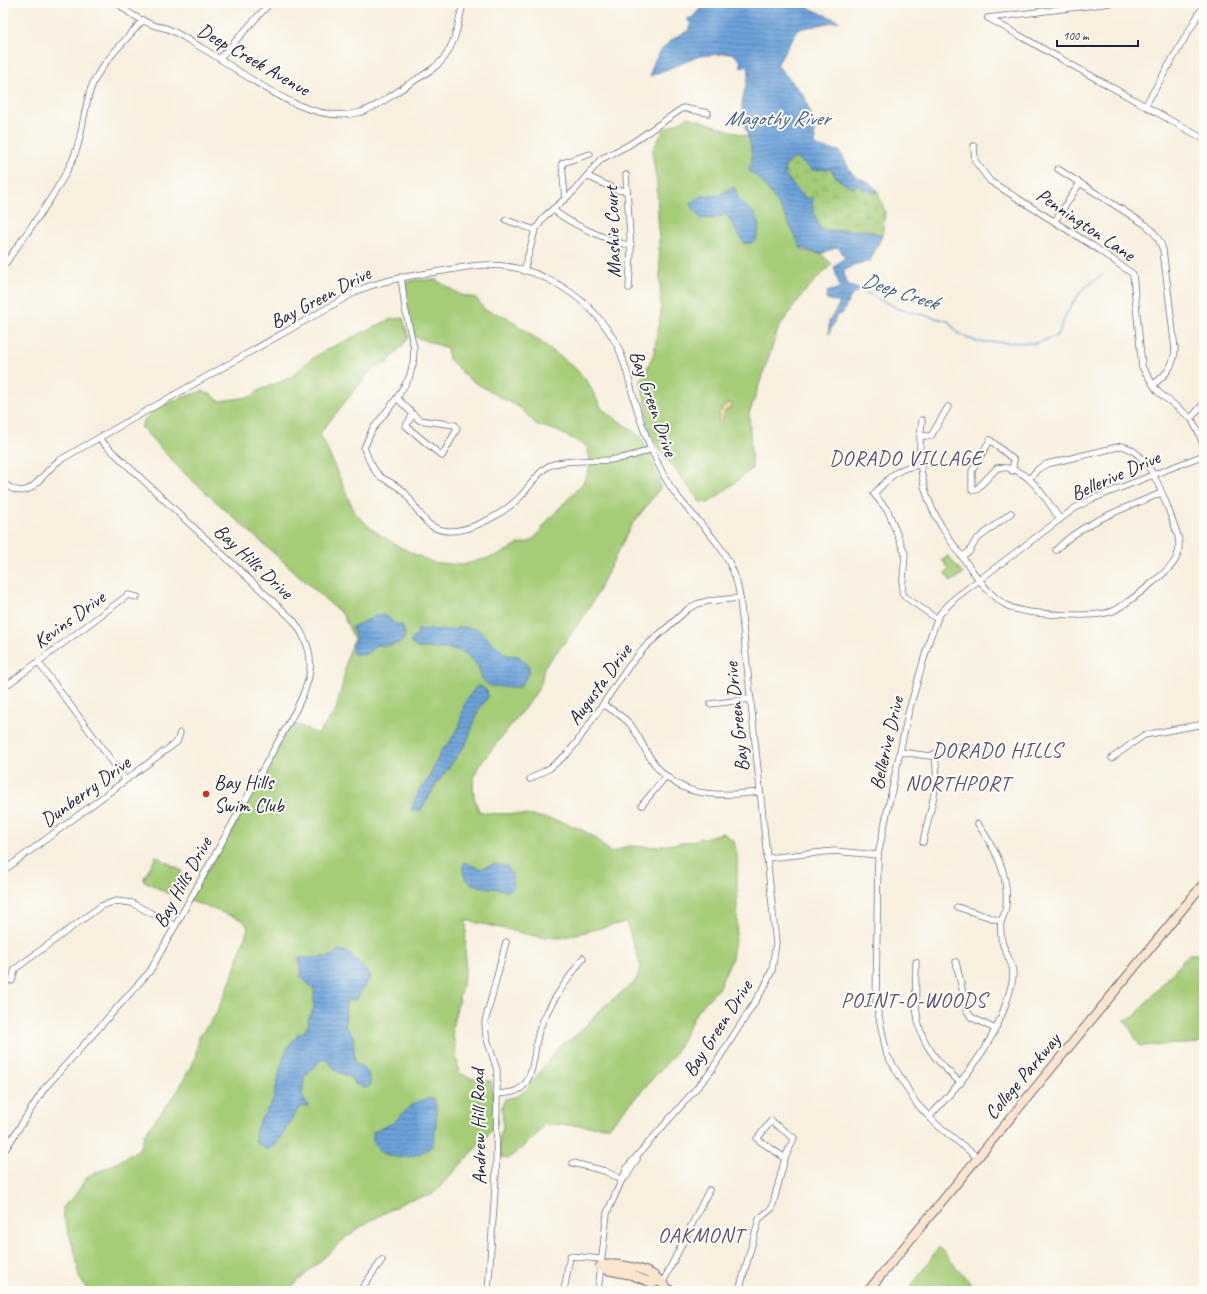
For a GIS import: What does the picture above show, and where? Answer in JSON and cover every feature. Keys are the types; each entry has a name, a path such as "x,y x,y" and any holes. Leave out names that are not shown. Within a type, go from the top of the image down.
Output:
{"main road":[{"name":"College Parkway","path":"868,1291 1204,883"},
{"path":"601,1262 630,1267 656,1276 660,1283 671,1291"}],"street":[{"name":"Deep Creek Avenue","path":"118,3 124,10 143,20 167,28 220,58 272,92 329,116 350,115 362,112 398,91 446,56 456,31 462,3"},
{"path":"220,58 270,3"},
{"path":"1110,3 988,18 1204,139"},
{"path":"1145,106 1204,4"},
{"path":"3,267 54,194 71,163 83,128 89,96 100,71 143,20"},
{"path":"524,271 535,230 539,223 566,199 601,159 629,145 683,108 708,114"},
{"name":"Pennington Lane","path":"974,146 974,161 990,181 1055,221 1133,274 1142,367 1158,392 1191,418 1199,433 1204,448"},
{"path":"566,199 562,163 590,154"},
{"path":"1058,169 1146,225 1161,241 1164,250 1175,359 1170,368 1154,384"},
{"name":"Mashie Court","path":"626,175 631,245 629,288"},
{"path":"587,176 617,190 627,191"},
{"path":"1055,221 1080,183"},
{"path":"553,209 563,217 609,239 624,245 631,245"},
{"path":"506,220 535,230"},
{"name":"Bay Green Drive","path":"3,483 18,492 25,492 32,488 52,465 360,290 376,283 401,277 484,265 524,271 538,275 566,290 588,307 604,325 623,359 642,425 651,450 662,473 676,494 718,543 728,558 735,575 740,598 776,943 773,963 765,986 709,1074 659,1129 638,1155 633,1167 622,1180 607,1213 598,1291"},
{"path":"401,277 404,308 414,348 413,364 409,378 397,398 372,430 364,448 379,476 404,492 425,520 440,529 453,531 466,529 495,515 519,498 547,467 574,461 610,460 633,456 651,450"},
{"path":"397,398 413,414 419,420 455,425 457,429 442,456 406,426 413,414"},
{"path":"1191,418 1204,403"},
{"path":"920,436 931,436 948,407"},
{"path":"922,420 920,436 920,466 925,490 933,513 988,591 999,600 1021,611 1037,613 1111,612 1131,600 1166,571 1176,559 1179,552 1178,536 1153,475 1140,455 1122,446 1047,464 1038,469 1029,479"},
{"name":"Bay Hills Drive","path":"4,1150 44,1089 150,971 304,695 309,681 311,658 305,640 293,620 99,439"},
{"path":"1012,471 1014,460 990,440 972,471 972,490 976,490 997,468 1012,471 1029,479 1060,519"},
{"name":"Bellerive Drive","path":"977,1157 929,1118 916,1103 887,1055 876,1003 878,854 912,699 930,638 937,619 950,603 979,579 1060,519 1088,501 1204,455"},
{"path":"920,466 906,466 874,494 888,511 905,554 902,591 904,596 937,619"},
{"path":"1056,550 1073,534 1112,514 1161,493"},
{"path":"962,556 969,552 976,540 1011,513"},
{"name":"Kevins Drive","path":"3,688 128,595 137,597"},
{"name":"Augusta Drive","path":"530,779 550,768 567,754 636,656 688,609 697,604 708,601 740,598"},
{"path":"38,662 126,780"},
{"path":"710,704 751,699"},
{"path":"603,704 629,723 650,757 666,776 684,787 704,794 723,795 760,792"},
{"path":"1112,758 1144,735 1204,724"},
{"name":"Dunberry Drive","path":"3,871 177,742 180,733"},
{"path":"900,752 925,757 934,755 948,748 964,746 975,749 987,756"},
{"path":"923,842 937,778 937,762 934,755"},
{"path":"642,805 666,776"},
{"path":"929,1118 961,1083 982,1053 1006,1006 1013,973 1001,943 1001,921 1006,915 1007,897 1004,872 995,850 978,824"},
{"path":"767,858 834,851 878,854"},
{"path":"12,981 15,969 101,906 116,901 132,903 175,926"},
{"path":"957,907 1001,921"},
{"name":"Andrew Hill Road","path":"488,1291 496,1175 498,1094 497,1070 489,1049 485,1022 506,942"},
{"path":"498,1094 516,1091 527,1081 539,1030 552,1003 583,958"},
{"path":"916,962 916,1006 919,1026 935,1058 961,1083"},
{"path":"956,962 967,1011 971,1017 995,1029"},
{"path":"738,1291 759,1219 772,1208 785,1158 794,1138 771,1121 757,1139 785,1158"},
{"path":"574,1163 605,1171 622,1180"},
{"path":"660,1283 709,1190"},
{"path":"564,1291 570,1256 601,1262"},
{"path":"360,1291 382,1260"}],"green space":[{"path":"689,117 755,139 776,199 799,240 800,248 804,251 821,254 832,264 805,291 779,327 749,414 752,469 709,503 700,502 655,444 647,424 647,409 641,382 654,353 661,312 657,184 652,151 664,130"},
{"path":"796,158 812,170 830,169 839,180 854,188 856,185 870,191 878,192 885,212 882,236 859,230 836,231 820,229 813,212 812,203 795,187 785,172 784,168"},
{"path":"415,280 436,280 461,295 476,298 485,310 507,317 572,365 587,381 602,409 641,437 650,455 661,487 631,526 591,605 569,637 544,667 541,684 533,697 478,767 474,778 473,789 479,811 526,815 566,823 591,835 610,853 628,846 655,847 687,842 723,833 734,841 737,854 737,928 732,958 718,989 697,1011 674,1055 609,1127 544,1124 536,1136 508,1159 502,1157 499,1149 499,1139 503,1128 502,1106 505,1099 518,1096 526,1090 560,1046 579,1033 601,1009 635,982 641,967 626,922 560,938 539,937 466,920 465,973 452,1028 459,1073 474,1079 491,1081 498,1122 482,1142 432,1195 408,1200 368,1222 348,1236 287,1291 88,1291 79,1277 76,1256 63,1215 63,1206 73,1198 88,1176 109,1167 138,1150 142,1144 144,1134 178,1091 195,1058 199,1037 215,1016 231,980 248,928 243,920 188,900 228,839 292,722 318,734 336,710 347,658 354,639 343,615 183,472 141,427 145,420 158,408 202,391 212,395 219,401 250,397 260,390 290,378 309,361 324,351 391,319 403,318 409,338 387,363 374,368 367,375 320,433 355,513 374,531 400,547 431,562 462,565 499,555 518,544 529,542 535,538 549,519 583,483 591,465 587,446 555,430 537,425 519,407 469,379 449,359 447,348 413,336 407,309 405,289 406,282"},
{"path":"948,556 963,574 951,582 945,573 949,569 942,560"},
{"path":"156,856 182,871 169,894 143,880"},
{"path":"1189,954 1199,954 1204,964 1204,1043 1140,1046 1125,1020 1134,1017"},
{"path":"939,1247 977,1291 908,1291"}],"sand":[{"path":"728,403 732,404 732,407 725,411 722,421 719,422 718,416 720,411"}],"water":[{"name":"Magothy River","path":"704,3 803,3 807,7 839,21 798,29 777,65 805,97 813,124 816,147 839,151 852,173 871,184 878,192 870,192 856,185 854,189 839,180 830,169 812,170 796,158 790,160 784,168 785,176 806,199 814,197 812,206 820,229 836,231 859,230 882,236 870,261 853,265 844,271 845,279 848,284 860,289 851,296 842,314 837,315 829,334 829,321 840,303 826,299 827,292 840,288 834,267 845,257 838,247 821,254 801,248 772,195 757,177 749,171 752,153 742,114 744,92 749,72 748,66 741,68 740,60 732,53 700,56 650,76 655,61 663,48 674,38 688,31 691,24 687,19 693,17"},
{"path":"731,188 734,188 740,201 753,212 757,219 759,229 753,242 744,243 726,214 712,219 700,218 690,203 701,196 718,195"},
{"path":"378,615 385,615 394,623 402,625 405,633 403,641 393,645 376,645 365,655 353,654 352,644 356,639 352,627"},
{"path":"458,627 478,629 506,655 519,656 529,666 529,673 520,687 491,686 486,683 482,679 478,666 461,651 451,649 417,648 410,642 417,634 418,629 456,630"},
{"path":"481,686 487,691 488,697 479,709 466,744 435,786 421,810 411,810 419,790 428,780 442,749 449,743 459,727 465,702 476,687"},
{"path":"464,862 480,869 494,864 507,866 511,873 514,885 511,890 507,891 474,884 466,879 464,875"},
{"path":"340,949 351,955 371,976 356,1000 346,1000 345,1026 353,1036 355,1064 359,1064 368,1073 371,1085 366,1088 355,1084 351,1078 338,1072 326,1060 321,1060 304,1077 302,1096 308,1106 299,1108 276,1145 267,1150 256,1142 255,1137 257,1126 273,1100 285,1053 297,1037 297,1034 302,1034 309,1025 308,1020 314,1008 314,989 301,977 299,958 330,957"},
{"path":"433,1098 436,1106 436,1120 435,1135 432,1146 421,1153 408,1157 394,1157 381,1152 373,1141 373,1132 393,1123 410,1106 421,1100"}],"waterway":[{"name":"Deep Creek","path":"859,289 899,309 948,321 958,333 977,342 1037,343 1058,335 1067,312 1081,291 1102,275"}],"place":[{"name":"Bay Hills Swim Club","path":"206,794"}],"district":[{"name":"DORADO VILLAGE","path":"906,458"},
{"name":"DORADO HILLS","path":"997,750"},
{"name":"NORTHPORT","path":"958,783"},
{"name":"POINT-O-WOODS","path":"914,1000"},
{"name":"OAKMONT","path":"701,1235"}]}
